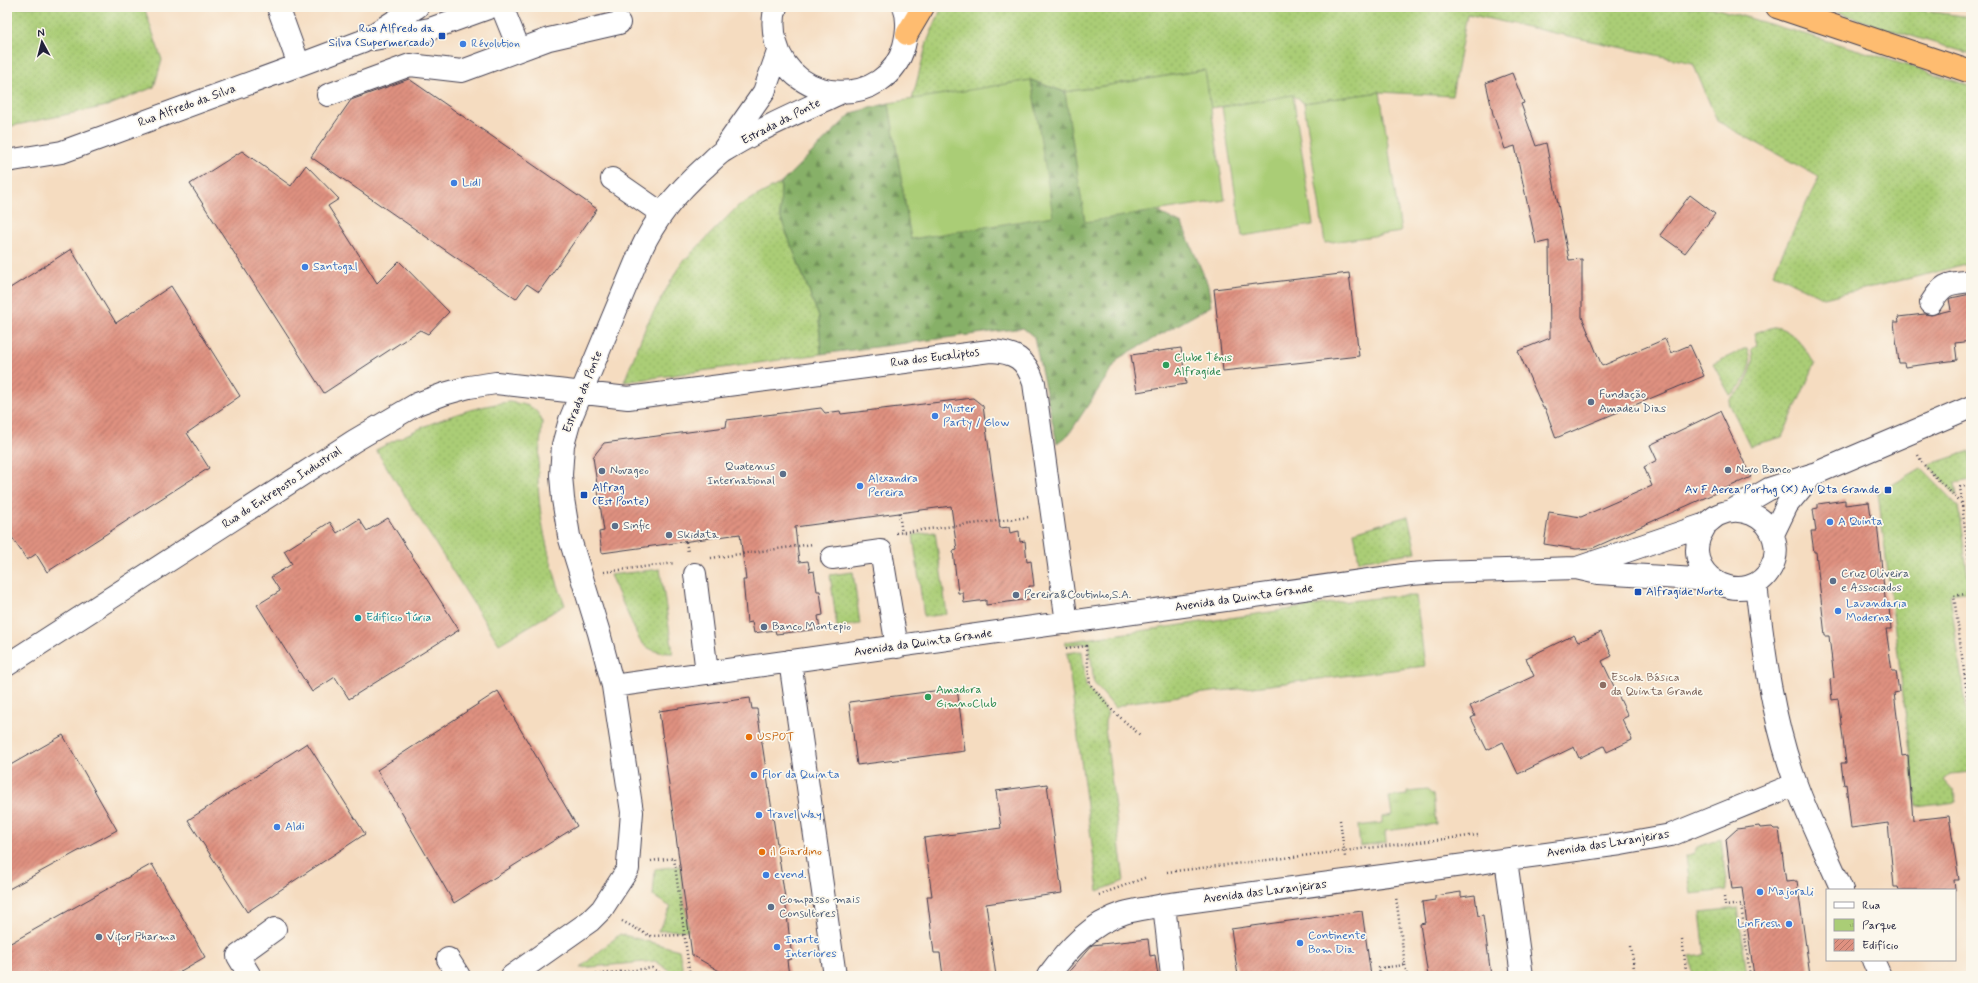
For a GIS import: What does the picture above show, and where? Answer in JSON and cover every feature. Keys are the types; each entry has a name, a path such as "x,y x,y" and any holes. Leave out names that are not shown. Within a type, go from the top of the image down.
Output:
{"highway":[{"path":"907,34 923,7"},
{"path":"1777,7 1971,72"}],"street":[{"path":"278,7 299,65"},
{"name":"Rua Alfredo da Silva","path":"363,41 417,7"},
{"name":"Rua Alfredo da Silva","path":"7,161 62,152 363,41 430,29 491,7"},
{"path":"502,7 519,49"},
{"path":"773,9 773,32 778,52 788,68 803,81 821,90 840,93 859,90 877,82 891,69 902,53 907,34 906,12 904,7"},
{"path":"328,95 410,65 462,71 519,49 619,23"},
{"name":"Estrada da Ponte","path":"612,686 599,633 569,536 561,475 563,445 570,420 651,227 680,190 721,152 764,92 778,52"},
{"name":"Estrada da Ponte","path":"721,152 792,115 840,93"},
{"path":"612,179 661,213"},
{"path":"1931,303 1938,291 1947,284 1971,281"},
{"name":"Rua dos Eucaliptos","path":"581,394 628,398 990,351 1003,351 1014,355 1029,369 1034,383 1067,622"},
{"name":"Rua do Entreposto Industrial","path":"7,665 349,444 417,404 469,387 496,383 581,394"},
{"name":"Avenida da Quinta Grande","path":"1576,568 1706,524 1718,515 1733,510 1769,489 1814,474 1971,407"},
{"path":"1773,534 1787,505 1814,474"},
{"path":"1733,510 1749,512 1762,519 1773,534 1776,546 1775,561 1768,574 1756,584 1765,666 1776,717 1796,784 1842,889"},
{"path":"1706,524 1699,538 1698,554 1702,568 1712,580"},
{"path":"832,558 881,551 897,647"},
{"name":"Avenida da Quinta Grande","path":"612,686 1424,572 1576,568 1598,573 1712,580 1726,587 1741,589 1756,584"},
{"path":"695,574 708,673"},
{"path":"790,661 835,976"},
{"path":"512,976 590,922 602,910 628,869 632,812 612,686"},
{"name":"Avenida das Laranjeiras","path":"1048,976 1082,936 1103,922 1123,913 1164,905 1506,860 1621,844 1671,835 1796,784"},
{"path":"1506,860 1522,976"},
{"path":"1164,905 1172,976"},
{"path":"250,976 238,956 275,929"},
{"path":"1873,961 1880,976"}],"path":[{"path":"1907,434 1923,464 1962,504"},
{"path":"1971,485 1960,487 1971,578"},
{"path":"900,513 902,533"},
{"path":"1971,593 1954,596 1969,709 1971,709"},
{"path":"1066,649 1086,646 1090,684 1112,710 1141,736"},
{"path":"1340,820 1344,851"},
{"path":"1167,872 1478,835"},
{"path":"674,858 690,976"},
{"path":"1394,875 1407,976"},
{"path":"1099,895 1147,876"},
{"path":"1724,897 1725,906 1741,904 1750,976"},
{"path":"602,910 650,936 684,935"},
{"path":"1682,939 1687,976"},
{"path":"1631,946 1635,976"},
{"path":"1380,976 1379,968 1405,965"},
{"path":"584,976 652,968 665,976"}],"green space":[{"path":"7,7 144,7 162,60 154,87 107,106 7,127"},
{"path":"942,7 1711,7 1862,51 1971,86 1971,262 1933,273 1824,298 1773,273 1819,177 1717,121 1693,63 1467,14 1452,96 1380,92 1304,103 1293,96 1211,108 1204,70 1065,92 1031,80 912,100 927,42"},
{"path":"1824,7 1894,7 1971,17 1971,54 1875,25"},
{"path":"1205,70 1225,200 1085,222 1065,92"},
{"path":"1031,80 1065,92 1085,221 1156,211 1182,224 1208,285 1211,306 1119,358 1069,434 1057,443 1034,337 1023,328 821,354 819,317 780,216 781,183 852,113 889,103 911,239 1052,216"},
{"path":"1031,80 1053,216 911,239 889,103"},
{"path":"1380,92 1401,232 1325,243 1304,103"},
{"path":"1293,95 1313,225 1242,236 1222,107"},
{"path":"781,183 780,216 819,317 821,354 624,382 647,324 680,265 738,206"},
{"path":"1774,327 1793,336 1815,364 1782,437 1750,446 1729,403 1732,397 1743,387 1749,377 1753,360 1751,349 1757,346 1754,333"},
{"path":"1744,349 1747,349 1750,362 1748,375 1741,386 1730,395 1713,364"},
{"path":"509,402 533,408 542,421 538,479 543,527 550,559 565,605 499,644 376,450 440,420 474,409"},
{"path":"1970,451 1971,480 1955,483 1957,496 1928,465"},
{"path":"1921,468 1958,506 1970,591 1950,594 1966,712 1971,712 1971,772 1950,774 1944,779 1954,790 1956,802 1917,807 1878,493"},
{"path":"1408,516 1416,552 1359,561 1354,532"},
{"path":"935,532 947,614 924,617 913,535"},
{"path":"660,569 673,653 655,651 640,641 610,575"},
{"path":"853,572 860,624 837,627 830,575"},
{"path":"1396,596 1416,596 1425,666 1131,702 1115,708 1094,683 1089,643 1066,645 1065,642 1339,602"},
{"path":"1082,651 1086,686 1108,713 1105,721 1105,728 1124,881 1098,891 1067,653"},
{"path":"1427,790 1433,795 1436,824 1385,831 1386,842 1360,846 1358,826 1382,823 1382,817 1392,815 1389,797 1407,795 1407,792"},
{"path":"1721,839 1727,890 1691,894 1686,856 1694,853 1697,847"},
{"path":"680,866 688,930 658,931 671,907 653,896 655,869"},
{"path":"1738,908 1747,976 1693,976 1690,956 1705,954 1700,912"},
{"path":"620,934 679,950 684,976 678,976 655,961 580,968"}],"building":[{"path":"1512,73 1524,103 1521,104 1536,146 1546,143 1569,260 1582,259 1582,317 1602,366 1665,339 1671,353 1690,345 1704,376 1556,438 1545,408 1543,408 1518,351 1550,338 1549,241 1536,244 1515,146 1505,149 1493,114 1486,83"},
{"name":"Lidl","path":"409,79 597,209 539,292 527,284 516,299 311,157 351,100"},
{"name":"Santogal","path":"242,151 291,186 306,165 339,199 328,206 377,283 399,261 449,312 428,334 420,330 324,393 190,184"},
{"path":"1690,195 1715,214 1685,253 1660,235"},
{"path":"71,249 116,323 171,286 240,396 187,433 209,468 47,572 36,554 27,560 7,530 7,290"},
{"path":"1349,273 1359,356 1223,371 1214,289"},
{"path":"1971,294 1971,341 1955,343 1957,360 1905,367 1904,363 1899,363 1894,322 1899,322 1898,317 1925,314 1931,315 1951,310 1949,299"},
{"path":"1181,348 1186,384 1137,392 1131,355"},
{"path":"973,398 983,406 1000,528 1009,527 1010,533 1019,531 1020,542 1025,541 1027,562 1031,561 1034,586 1029,586 1030,599 986,605 986,600 964,603 963,593 958,593 953,551 957,550 951,506 795,527 799,562 808,561 810,572 814,571 817,591 820,591 823,615 818,616 820,629 776,634 775,630 754,633 752,622 747,623 743,580 746,580 740,534 602,553 599,532 604,531 593,457 604,443 726,427 727,420 821,408 825,413 840,411 841,414"},
{"path":"1720,411 1751,477 1593,548 1576,549 1544,544 1549,512 1581,517 1652,486 1644,467 1657,460 1650,445"},
{"path":"1845,500 1845,505 1869,502 1872,523 1877,523 1886,607 1889,607 1891,629 1886,629 1892,671 1896,671 1899,692 1894,693 1902,756 1908,755 1913,820 1949,816 1959,880 1954,880 1955,889 1899,889 1898,887 1894,887 1888,823 1851,828 1846,784 1844,785 1841,763 1846,763 1838,699 1832,700 1830,679 1834,678 1829,636 1825,636 1816,552 1814,552 1811,531 1816,531 1813,509 1818,508 1818,504"},
{"name":"Edifício Túria","path":"388,518 459,630 349,699 335,677 312,692 257,605 280,591 271,577 292,564 284,551 330,522 337,533 359,519 367,531"},
{"path":"1601,632 1612,656 1602,661 1628,716 1622,719 1632,740 1607,752 1604,746 1579,758 1574,747 1518,774 1503,742 1487,750 1471,718 1475,716 1470,706 1534,676 1526,658 1574,635 1578,642"},
{"path":"957,688 965,751 857,765 849,702"},
{"path":"498,691 577,826 454,903 377,770"},
{"path":"750,698 752,709 757,709 785,898 792,959 787,960 789,976 728,976 692,955 659,711"},
{"path":"63,735 117,830 7,890 7,767"},
{"name":"Aldi","path":"307,743 365,834 247,912 188,820"},
{"path":"1047,784 1062,893 986,904 996,976 943,976 940,953 934,953 927,896 932,896 924,838 1001,828 996,791"},
{"path":"1759,826 1760,828 1772,827 1774,829 1779,829 1786,882 1797,881 1810,976 1754,976 1742,888 1732,889 1726,839 1737,829"},
{"path":"152,864 205,957 172,976 7,976 7,945"},
{"path":"1461,892 1461,897 1475,895 1478,916 1483,915 1491,976 1428,976 1420,924 1425,923 1422,902 1435,900 1435,896"},
{"name":"Continente Bom Dia","path":"1362,911 1371,976 1238,976 1231,929"},
{"path":"1148,939 1150,956 1155,955 1158,976 1065,976 1092,945"}],"place":[{"name":"Rua Alfredo da Silva (Supermercado)","path":"442,36"},
{"name":"Révolution","path":"463,44"},
{"name":"Lidl","path":"454,183"},
{"name":"Santogal","path":"305,267"},
{"name":"Clube Ténis Alfragide","path":"1166,365"},
{"name":"Fundação Amadeu Dias","path":"1591,402"},
{"name":"Mister Party / Glow","path":"935,416"},
{"name":"Novo Banco","path":"1728,470"},
{"name":"Novageo","path":"602,471"},
{"name":"Quatenus International","path":"783,474"},
{"name":"Alexandra Pereira","path":"860,486"},
{"name":"Av F Aerea Portug (X) Av Qta Grande","path":"1888,490"},
{"name":"Alfrag (Est Ponte)","path":"584,495"},
{"name":"A Quinta","path":"1830,522"},
{"name":"Sinfic","path":"615,526"},
{"name":"Skidata","path":"669,535"},
{"name":"Cruz Oliveira e Associados","path":"1833,581"},
{"name":"Alfragide Norte","path":"1638,592"},
{"name":"Pereira&Coutinho,S.A.","path":"1016,595"},
{"name":"Lavandaria Moderna","path":"1838,611"},
{"name":"Edifício Túria","path":"358,618"},
{"name":"Banco Montepio","path":"764,627"},
{"name":"Escola Básica da Quinta Grande","path":"1603,685"},
{"name":"Amadora GimnoClub","path":"928,697"},
{"name":"USPOT","path":"749,737"},
{"name":"Flor da Quinta","path":"754,775"},
{"name":"Travel Way","path":"759,815"},
{"name":"Aldi","path":"277,827"},
{"name":"il Giardino","path":"762,852"},
{"name":"evend.","path":"766,875"},
{"name":"Majorali","path":"1760,892"},
{"name":"Compasso mais Consultores","path":"771,907"},
{"name":"LinFresh","path":"1789,924"},
{"name":"Vifor Pharma","path":"99,937"},
{"name":"Continente Bom Dia","path":"1300,943"},
{"name":"Inarte Interiores","path":"777,947"}]}
